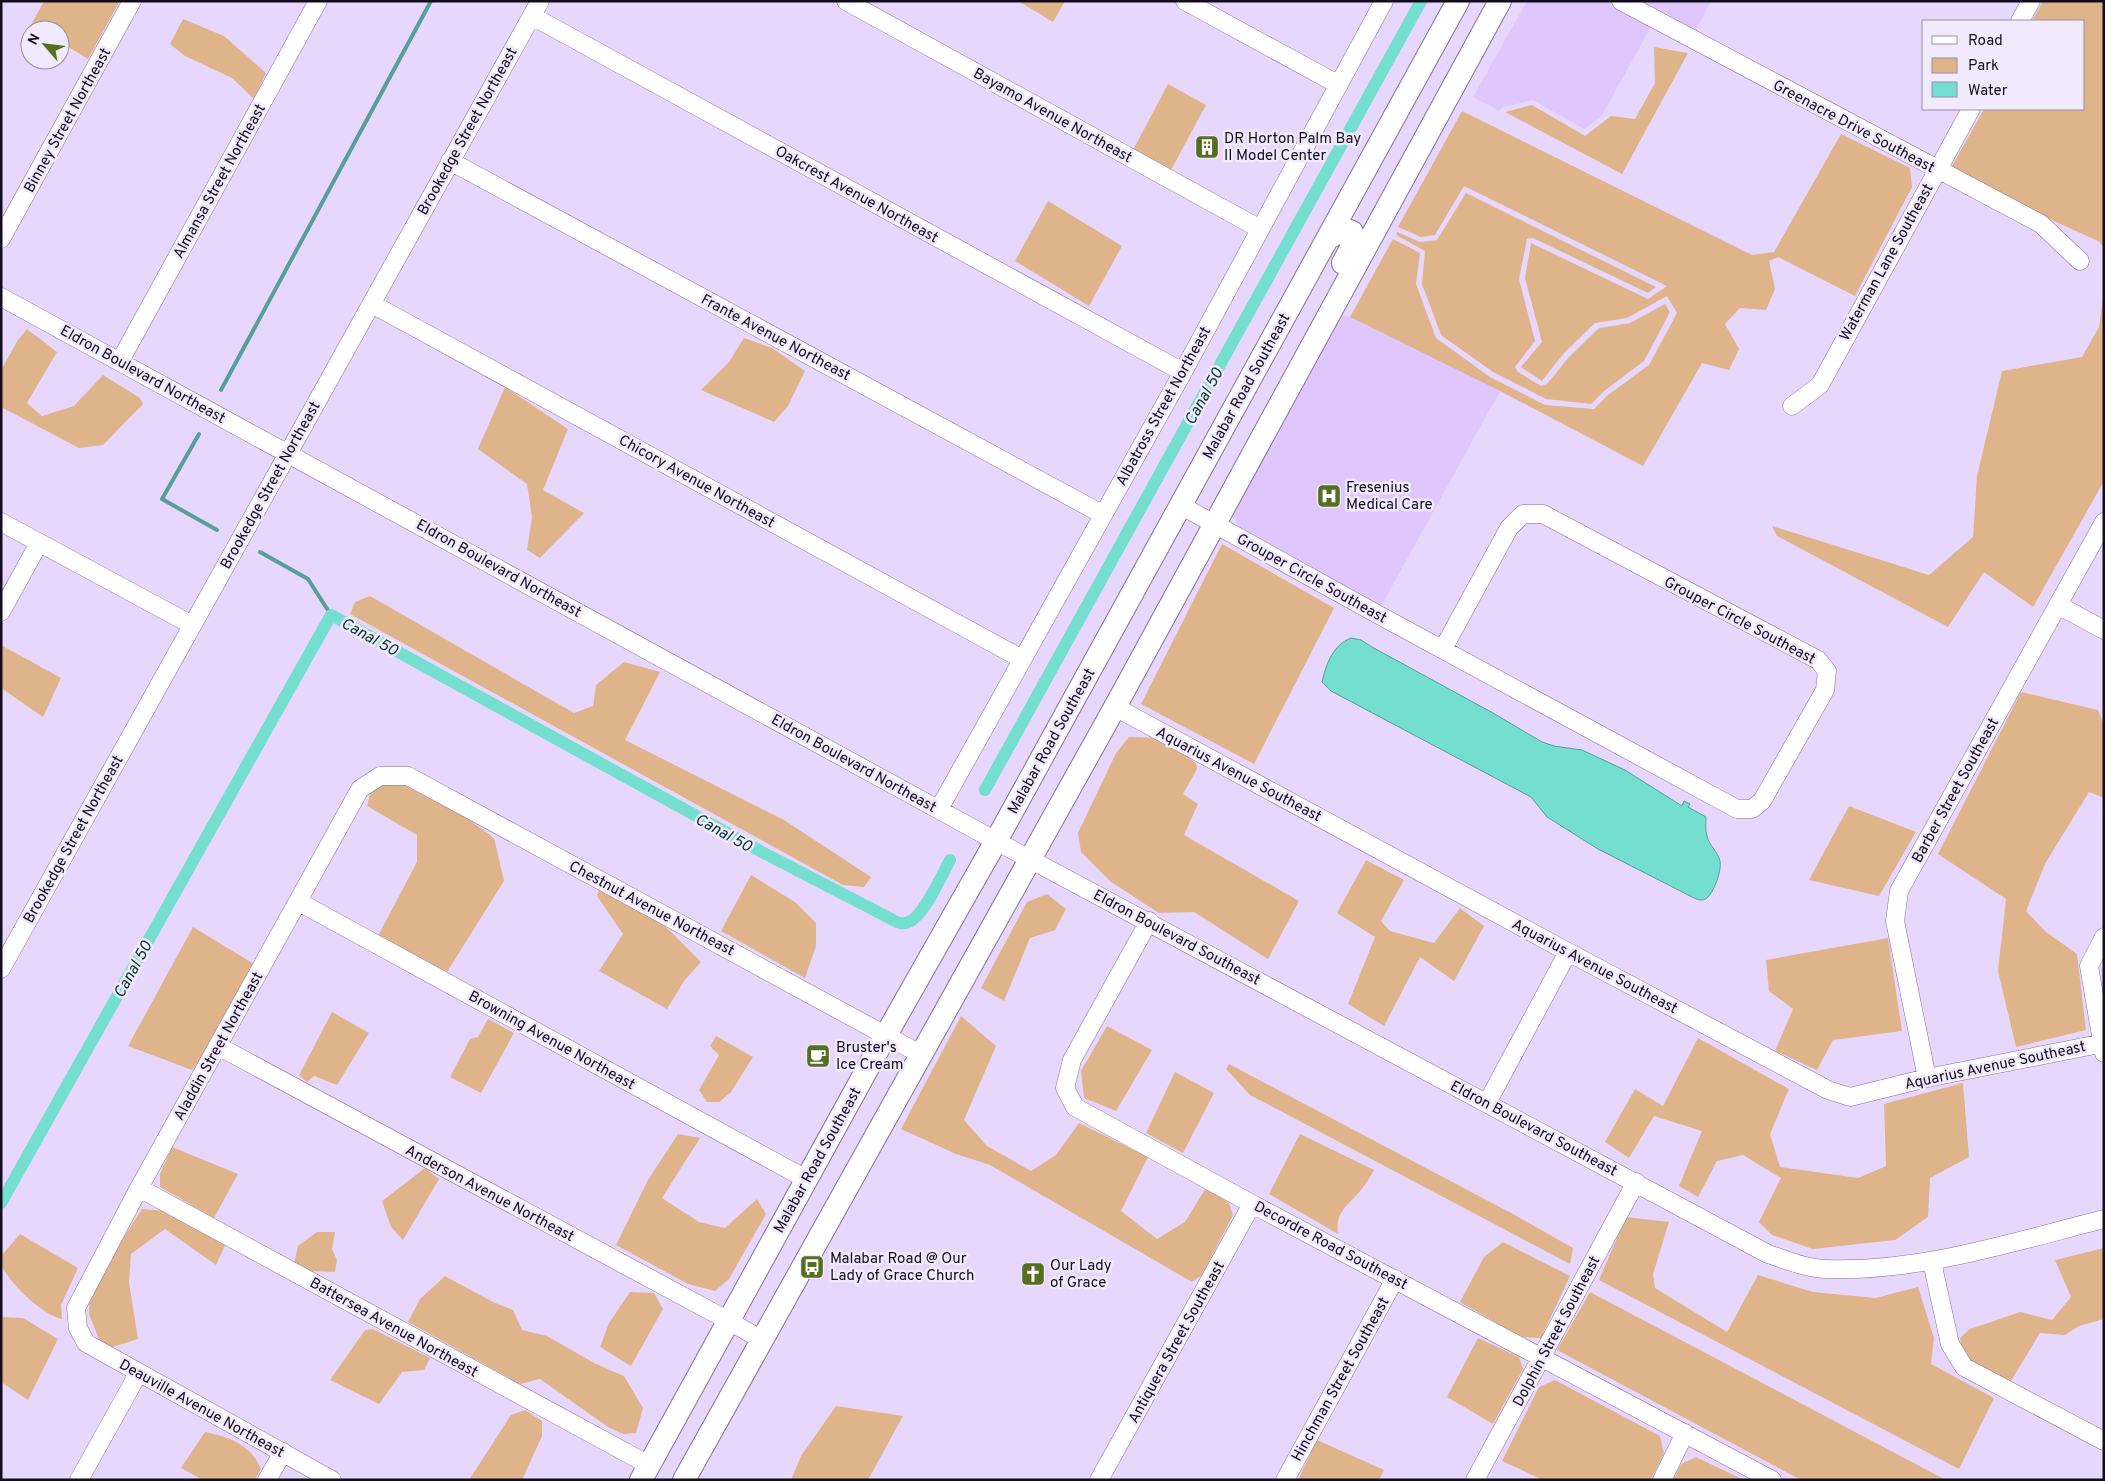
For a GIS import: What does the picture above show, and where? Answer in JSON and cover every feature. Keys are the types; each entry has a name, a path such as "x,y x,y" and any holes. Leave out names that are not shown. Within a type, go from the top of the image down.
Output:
{"main road":[{"name":"Malabar Road Southeast","path":"645,1473 806,1179 996,841 1458,1"},
{"path":"1449,94 1456,59 1488,1"},
{"path":"684,1480 1029,858 1115,707 1400,181 1500,1"},
{"path":"1400,181 1376,204 1370,204 1367,200 1367,186 1412,102 1418,75"},
{"path":"1302,364 1306,330 1350,250 1353,238 1352,232 1344,229 1327,239"}],"street":[{"name":"Binney Street Northeast","path":"1,239 132,1"},
{"name":"Almansa Street Northeast","path":"120,362 318,1"},
{"name":"Bayamo Avenue Northeast","path":"846,1 1260,229"},
{"path":"1185,1 1339,85"},
{"name":"Albatross Street Northeast","path":"939,809 1182,372 1384,1"},
{"name":"Greenacre Drive Southeast","path":"1621,1 2041,224 2080,261"},
{"path":"2021,20 2031,1"},
{"name":"Brookedge Street Northeast","path":"1,970 536,9"},
{"name":"Oakcrest Avenue Northeast","path":"536,9 1182,372"},
{"name":"Waterman Lane Southeast","path":"1792,406 1820,385 1970,110"},
{"name":"Frante Avenue Northeast","path":"450,161 1102,514"},
{"name":"Eldron Boulevard Northeast","path":"1,297 996,841"},
{"name":"Chicory Avenue Northeast","path":"372,304 1022,659"},
{"name":"Grouper Circle Southeast","path":"1180,505 1443,649 1737,809 1752,808 1762,801 1824,690 1827,671 1818,660 1543,514 1524,514 1509,528 1443,649"},
{"path":"1,522 192,624"},
{"name":"Barber Street Southeast","path":"1926,1078 1895,921 1899,891 2104,522"},
{"path":"1,612 39,543"},
{"path":"2058,606 2104,630"},
{"name":"Aquarius Avenue Southeast","path":"1115,707 1828,1090 1850,1097 1926,1078 2103,1047"},
{"name":"Aladdin Street Northeast","path":"78,1328 76,1308 138,1188 299,902 360,789 380,776"},
{"name":"Chestnut Avenue Northeast","path":"380,776 408,776 920,1054"},
{"name":"Eldron Boulevard Southeast","path":"996,841 1149,921 1768,1254 1802,1265 1826,1269 1932,1262 2104,1219"},
{"name":"Browning Avenue Northeast","path":"299,902 806,1179"},
{"name":"Decordre Road Southeast","path":"1149,921 1072,1060 1064,1088 1075,1107 1252,1204 1542,1356 1772,1480"},
{"path":"2103,1047 2089,966 2104,937"},
{"path":"1487,1103 1568,952"},
{"name":"Anderson Avenue Northeast","path":"218,1046 762,1340"},
{"name":"Dolphin Street Southeast","path":"1475,1480 1636,1182"},
{"name":"Battersea Avenue Northeast","path":"138,1188 645,1473"},
{"name":"Antiquera Street Southeast","path":"1099,1480 1252,1204"},
{"path":"1932,1262 1950,1344 1964,1367 2104,1441"},
{"name":"Hinchman Street Southeast","path":"1285,1480 1395,1279"},
{"name":"Deauville Avenue Northeast","path":"78,1328 86,1343 138,1374 332,1480"},
{"path":"79,1480 138,1374"},
{"path":"1662,1480 1685,1434"},
{"path":"267,1480 283,1452"}],"shaded area":[{"path":"1527,1 1607,1 1652,25 1601,117 1584,129 1533,100 1503,107 1499,111 1473,97"},
{"path":"1630,1 1711,1 1693,35"},
{"path":"1334,314 1350,317 1500,391 1380,608 1239,531 1231,505"}],"green space":[{"path":"44,1 120,1 88,59 70,48 70,20 34,20"},
{"path":"1018,1 1065,1 1053,22"},
{"path":"2043,1 2104,1 2104,247 2098,241 2036,213 1952,166 1983,110 2085,110 2085,20 2033,20"},
{"path":"183,19 224,36 266,73 254,99 232,78 185,56 170,44"},
{"path":"1654,47 1688,53 1622,174 1505,112 1532,105 1585,136 1611,116 1635,119 1655,83"},
{"path":"1168,84 1206,105 1171,170 1133,150"},
{"path":"1462,111 1752,255 1774,252 1841,134 1910,168 1912,187 1855,296 1778,257 1769,261 1775,289 1766,310 1740,308 1725,324 1739,349 1729,370 1702,363 1643,466 1500,391 1350,317 1393,239 1420,253 1416,284 1436,338 1490,377 1545,405 1594,409 1608,395 1649,365 1677,313 1667,296 1627,318 1595,323 1564,353 1542,381 1521,367 1542,342 1525,278 1531,243 1648,299 1667,286 1464,186 1435,235 1421,237 1398,227"},
{"path":"1466,193 1656,287 1648,293 1533,238 1527,239 1519,279 1535,341 1515,367 1518,372 1541,386 1547,384 1569,357 1599,328 1630,323 1665,304 1670,312 1644,361 1604,391 1591,404 1546,399 1493,372 1441,335 1422,284 1425,251 1396,235 1397,232 1420,242 1437,240"},
{"path":"1048,201 1122,246 1089,306 1015,261"},
{"path":"2104,291 2104,481 2033,607 1984,572 1948,627 1777,536 1772,526 1929,575 1973,537 1977,476 2002,371 2082,357 2099,327"},
{"path":"27,329 57,352 27,403 42,416 74,406 103,375 140,398 143,404 103,445 79,448 1,407 1,370 18,340"},
{"path":"744,338 772,348 805,371 788,406 774,422 701,390 729,362"},
{"path":"505,387 568,429 543,490 584,513 540,558 527,550 532,517 527,484 478,449"},
{"path":"1222,544 1334,608 1254,764 1141,704"},
{"path":"370,596 574,713 593,706 596,685 624,662 660,672 625,740 784,820 871,877 864,887 843,885 350,614 355,602"},
{"path":"1,645 61,678 43,717 1,688"},
{"path":"2021,692 2098,710 2104,725 2104,798 2089,792 2046,862 2026,911 2046,932 2077,954 2086,1030 2016,1047 1998,971 2006,899 1938,854"},
{"path":"1129,737 1161,738 1196,763 1197,769 1183,794 1198,804 1184,835 1299,901 1268,959 1194,912 1159,913 1111,882 1081,852 1078,833 1116,753"},
{"path":"383,784 410,786 453,808 494,838 504,881 447,972 378,936 417,862 417,835 367,806 371,790"},
{"path":"1849,806 1916,832 1879,896 1809,880"},
{"path":"1366,860 1404,880 1381,921 1390,931 1434,943 1460,908 1484,926 1454,981 1420,957 1384,1026 1348,1004 1375,937 1337,913"},
{"path":"751,875 795,902 816,923 816,946 805,978 721,931"},
{"path":"600,886 665,926 701,962 684,981 667,1009 599,971 623,934 597,896"},
{"path":"1047,894 1066,909 1055,930 1030,938 1004,1001 981,988 1027,902"},
{"path":"193,927 254,964 204,1055 192,1070 128,1046"},
{"path":"1888,938 1902,1031 1833,1040 1817,1070 1775,1051 1793,1009 1769,991 1766,960"},
{"path":"332,1012 369,1033 337,1085 314,1076 307,1082 299,1075"},
{"path":"961,1016 996,1046 964,1120 987,1146 1031,1171 1056,1155 1079,1123 1148,1157 1121,1211 1157,1239 1185,1222 1207,1186 1229,1203 1233,1215 1202,1275 1192,1282 990,1165 956,1154 901,1129"},
{"path":"488,1019 514,1033 481,1093 450,1077 470,1039 478,1037"},
{"path":"1107,1026 1152,1050 1116,1111 1084,1098 1081,1071"},
{"path":"716,1036 753,1057 731,1092 719,1102 707,1102 699,1090 719,1055 710,1046"},
{"path":"1698,1038 1789,1089 1770,1134 1780,1167 1858,1178 1886,1166 1884,1104 1963,1083 1969,1157 1930,1178 1928,1217 1895,1240 1813,1249 1772,1235 1759,1222 1781,1178 1743,1155 1717,1161 1698,1197 1679,1186 1702,1131 1654,1116 1629,1158 1605,1142 1635,1089 1663,1106"},
{"path":"1229,1064 1513,1214 1573,1248 1570,1264 1250,1095 1226,1069"},
{"path":"1175,1072 1214,1093 1183,1153 1146,1133"},
{"path":"678,1134 700,1138 662,1198 699,1222 725,1228 757,1199 766,1214 729,1279 715,1291 688,1284 616,1245 648,1180"},
{"path":"1300,1134 1374,1170 1363,1188 1341,1214 1338,1234 1269,1194"},
{"path":"172,1147 238,1174 214,1218 160,1187 160,1174"},
{"path":"425,1168 439,1179 403,1240 391,1227 382,1201"},
{"path":"142,1209 168,1211 226,1243 216,1265 165,1229 131,1254 129,1282 138,1339 103,1350 89,1314 90,1289"},
{"path":"1626,1217 1669,1222 1653,1274 1655,1288 1727,1332 1758,1275 1813,1292 1876,1298 1918,1287 1934,1338 1931,1364 1994,1398 1959,1469 1599,1280"},
{"path":"317,1232 335,1232 332,1249 337,1260 335,1272 310,1271 294,1264 298,1246"},
{"path":"20,1234 78,1268 61,1305 62,1319 38,1306 15,1284 4,1270 2,1255"},
{"path":"1503,1242 1570,1276 1541,1338 1521,1337 1460,1302 1484,1257"},
{"path":"2104,1248 2104,1319 2079,1326 2065,1335 2040,1333 2011,1381 1974,1365 1963,1355 1960,1338 1970,1329 2020,1312 2052,1320 2071,1297 2055,1260"},
{"path":"445,1276 493,1302 513,1310 522,1330 547,1336 596,1364 624,1376 643,1408 636,1433 623,1434 608,1427 540,1379 520,1384 408,1322 420,1299"},
{"path":"630,1292 654,1293 663,1309 631,1366 600,1347 609,1323"},
{"path":"1590,1292 1946,1480 1801,1480 1557,1350"},
{"path":"1,1317 23,1318 58,1339 28,1400 1,1382"},
{"path":"373,1329 430,1358 424,1370 402,1372 379,1404 330,1380 365,1330"},
{"path":"1478,1338 1519,1357 1523,1369 1493,1424 1447,1397"},
{"path":"1555,1380 1660,1436 1664,1453 1651,1480 1543,1480 1502,1461 1539,1387"},
{"path":"836,1406 903,1416 868,1480 791,1480 801,1456"},
{"path":"525,1410 542,1421 542,1436 522,1480 469,1480 511,1415"},
{"path":"205,1432 239,1443 252,1454 261,1469 255,1480 203,1480 181,1468"},
{"path":"1317,1440 1384,1470 1379,1480 1298,1480"},
{"path":"1696,1457 1744,1480 1673,1480 1681,1464"}],"water":[{"path":"1351,638 1361,640 1542,742 1554,746 1582,750 1625,770 1682,806 1684,801 1690,804 1688,807 1706,817 1707,836 1720,861 1719,875 1710,895 1705,900 1696,899 1598,849 1547,817 1531,797 1331,691 1322,682 1326,669 1331,656 1339,645"}],"waterway":[{"path":"221,390 431,1"},
{"name":"Canal 50","path":"985,790 1421,1"},
{"path":"199,434 162,499 217,530"},
{"path":"260,552 308,579 331,615"},
{"name":"Canal 50","path":"1,1203 331,615 762,852 897,922 905,923 918,915 931,896 950,860"}],"place":[{"name":"DR Horton Palm Bay II Model Center","path":"1207,147"},
{"name":"Fresenius Medical Care","path":"1329,496"},
{"name":"Bruster's Ice Cream","path":"818,1056"},
{"name":"Malabar Road @ Our Lady of Grace Church","path":"812,1267"},
{"name":"Our Lady of Grace","path":"1033,1274"}]}
